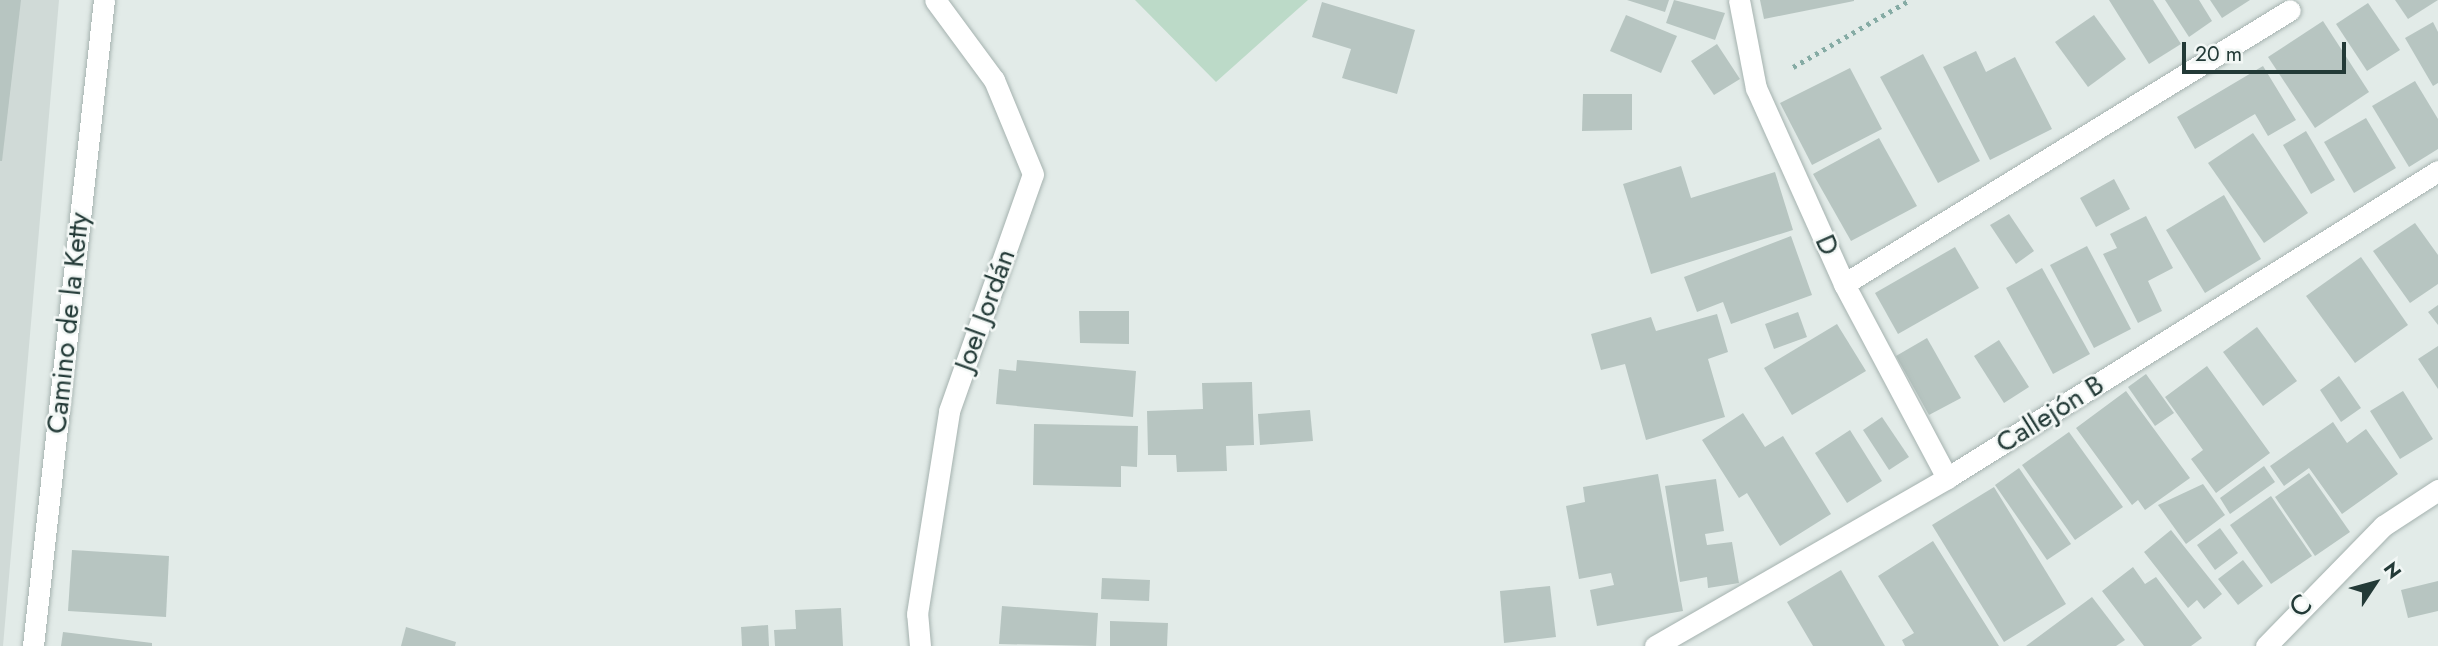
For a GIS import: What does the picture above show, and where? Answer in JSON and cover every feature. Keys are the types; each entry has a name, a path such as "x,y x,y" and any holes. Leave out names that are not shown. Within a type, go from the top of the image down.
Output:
{"street":[{"name":"Camino de la Ketty","path":"33,646 104,0"},
{"name":"Joel Jordán","path":"920,646 917,614 949,411 1033,174 994,80 935,0"},
{"name":"D","path":"1739,0 1756,88 1844,284 1947,478"},
{"path":"1844,284 2290,10"},
{"name":"Callejón B","path":"1655,646 1947,478 2438,171"},
{"name":"C","path":"2266,646 2383,527 2438,490"}],"path":[{"path":"1756,88 1910,0"}],"shaded area":[{"path":"0,0 59,0 3,646 0,646"}],"green space":[{"path":"1135,0 1308,0 1216,82"}],"building":[{"path":"0,0 21,0 2,161 0,161"},
{"path":"1627,0 1669,0 1665,12"},
{"path":"1674,0 1725,13 1715,40 1666,23"},
{"path":"1760,0 1854,0 1854,1 1764,19"},
{"path":"2109,0 2153,0 2181,44 2149,64"},
{"path":"2165,0 2199,0 2212,21 2189,37"},
{"path":"2210,0 2250,0 2222,18"},
{"path":"2395,0 2438,0 2408,19"},
{"path":"1322,2 1415,30 1397,94 1342,78 1351,49 1312,37"},
{"path":"2368,3 2400,50 2367,71 2336,24"},
{"path":"1626,15 1677,36 1661,73 1610,51"},
{"path":"2094,15 2126,59 2088,87 2055,42"},
{"path":"2323,21 2369,92 2315,128 2268,57"},
{"path":"2433,22 2438,32 2438,83 2433,86 2405,38"},
{"path":"1717,44 1740,79 1714,95 1691,61"},
{"path":"1976,51 1986,72 2015,57 2052,129 1990,160 1943,67"},
{"path":"1923,54 1980,161 1938,183 1880,77"},
{"path":"2263,66 2296,120 2268,136 2255,114 2195,149 2177,117"},
{"path":"1850,68 1882,129 1812,165 1780,103"},
{"path":"2415,81 2438,119 2438,149 2409,167 2372,106"},
{"path":"1583,94 1632,94 1632,130 1582,131"},
{"path":"2366,118 2396,168 2354,193 2324,142"},
{"path":"2306,131 2335,180 2311,194 2283,145"},
{"path":"2253,133 2308,213 2264,243 2208,163"},
{"path":"1879,138 1917,206 1851,241 1813,174"},
{"path":"1681,166 1691,198 1775,172 1793,230 1651,274 1623,184"},
{"path":"2114,179 2130,209 2096,227 2080,198"},
{"path":"2224,195 2261,259 2205,293 2166,230"},
{"path":"2009,214 2034,251 2016,264 1990,225"},
{"path":"2146,216 2173,268 2148,281 2162,311 2138,323 2103,254 2117,248 2110,234"},
{"path":"2415,223 2438,255 2438,284 2410,303 2373,251"},
{"path":"1791,236 1812,295 1731,324 1723,302 1697,312 1684,277"},
{"path":"2087,246 2131,329 2094,348 2050,265"},
{"path":"1955,247 1979,288 1898,334 1875,293"},
{"path":"2361,257 2408,325 2355,363 2306,296"},
{"path":"2042,268 2090,354 2053,374 2006,288"},
{"path":"2438,305 2438,325 2428,312"},
{"path":"1079,311 1129,311 1129,344 1080,343"},
{"path":"1798,312 1807,337 1774,349 1765,324"},
{"path":"1717,314 1728,352 1708,359 1725,417 1646,440 1625,364 1601,370 1591,334 1651,317 1656,331"},
{"path":"1837,324 1866,371 1792,415 1764,368"},
{"path":"2257,327 2297,381 2263,406 2223,352"},
{"path":"1927,338 1961,398 1929,415 1896,356"},
{"path":"1999,340 2029,387 2004,403 1974,356"},
{"path":"2438,346 2438,389 2418,359"},
{"path":"1017,360 1136,371 1133,417 996,404 999,369 1016,371"},
{"path":"2207,366 2270,453 2216,493 2191,459 2203,450 2165,397"},
{"path":"2146,374 2174,413 2155,426 2128,387"},
{"path":"2339,376 2361,408 2341,422 2320,390"},
{"path":"1252,382 1254,445 1226,446 1227,471 1177,472 1176,455 1148,455 1147,411 1203,409 1202,383"},
{"path":"2126,391 2190,478 2145,510 2138,500 2132,505 2076,428"},
{"path":"2403,391 2433,439 2400,459 2370,411"},
{"path":"1310,410 1313,441 1260,445 1258,414"},
{"path":"1743,413 1765,447 1783,436 1831,514 1780,546 1747,493 1739,498 1702,440"},
{"path":"1882,417 1909,457 1889,470 1863,430"},
{"path":"2333,422 2347,443 2366,429 2398,474 2342,514 2309,468 2284,486 2270,466"},
{"path":"1034,424 1138,426 1137,467 1121,466 1121,487 1033,485"},
{"path":"1850,430 1882,481 1847,503 1815,453"},
{"path":"2069,432 2123,507 2075,540 2022,465"},
{"path":"2264,466 2275,482 2230,514 2220,498"},
{"path":"2019,468 2071,544 2047,560 1995,485"},
{"path":"2309,473 2350,532 2315,556 2275,497"},
{"path":"1658,474 1683,611 1597,626 1590,590 1614,585 1611,573 1579,579 1566,506 1585,502 1583,487"},
{"path":"1716,479 1724,531 1705,534 1707,545 1732,542 1739,583 1708,588 1707,577 1680,582 1665,486"},
{"path":"2203,484 2225,515 2186,544 2158,505"},
{"path":"1994,487 2066,604 2004,642 1932,525"},
{"path":"2271,496 2312,556 2271,584 2230,525"},
{"path":"2220,528 2238,553 2215,570 2197,545"},
{"path":"2171,530 2222,594 2204,609 2197,600 2188,608 2144,552"},
{"path":"1933,541 1999,646 1905,646 1902,640 1914,633 1878,576"},
{"path":"72,550 169,556 166,617 68,611"},
{"path":"2243,560 2263,586 2238,605 2218,579"},
{"path":"2133,567 2145,584 2156,577 2202,638 2191,646 2144,646 2102,591"},
{"path":"1841,570 1885,646 1813,646 1787,602"},
{"path":"1102,578 1150,580 1149,601 1101,599"},
{"path":"2438,581 2438,611 2408,618 2401,590"},
{"path":"1550,586 1556,637 1504,643 1500,591"},
{"path":"2092,597 2125,640 2116,646 2026,646"},
{"path":"1002,606 1098,613 1096,646 999,644"},
{"path":"841,608 843,646 775,646 774,630 796,629 795,610"},
{"path":"1110,621 1168,623 1167,646 1110,646"},
{"path":"768,625 769,646 742,646 741,627"},
{"path":"406,627 456,642 455,646 401,646"},
{"path":"63,632 152,643 152,646 61,646"}]}
